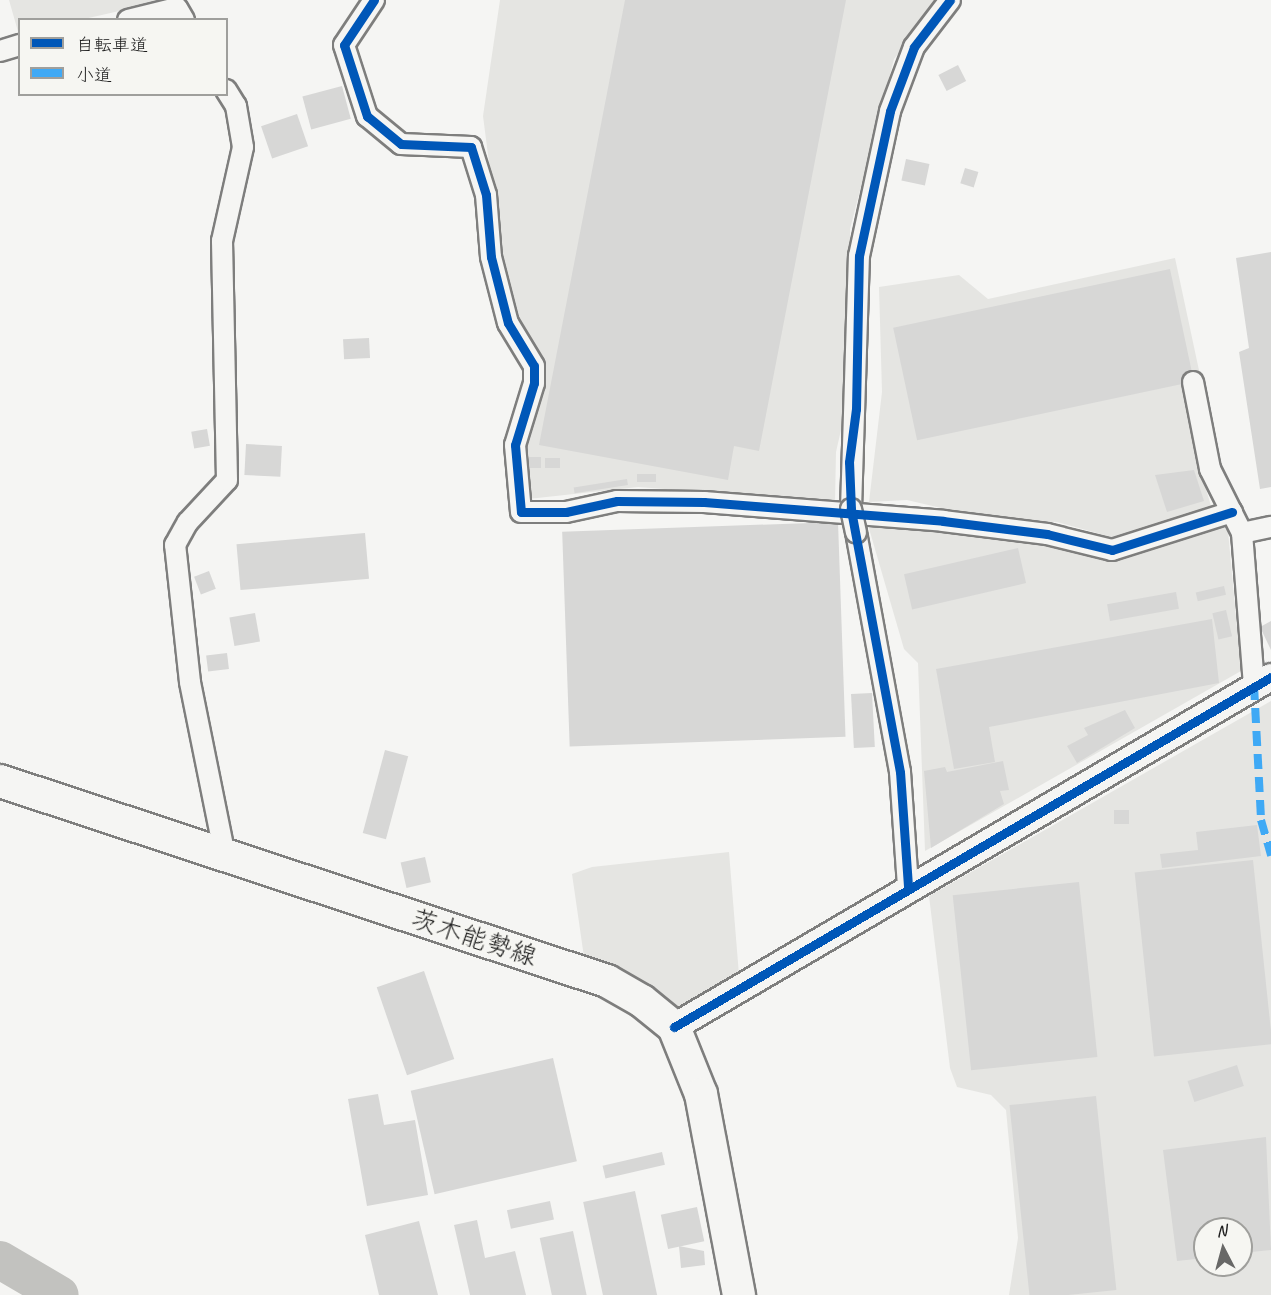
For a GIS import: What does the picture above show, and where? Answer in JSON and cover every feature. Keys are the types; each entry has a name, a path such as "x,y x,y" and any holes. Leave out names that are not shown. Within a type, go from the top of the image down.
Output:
{"main road":[{"name":"茨木能勢線","path":"0,781 607,981 674,1027"},
{"path":"674,1027 701,1094 739,1295"}],"street":[{"path":"374,0 344,45 367,116 401,144 471,147 486,195 491,257 508,323 534,366 534,383 515,445 522,512 566,512 617,501 704,502 943,521 1047,534 1112,550 1232,512"},
{"path":"908,886 900,772 851,509 859,256 890,111 915,47 950,0"},
{"path":"136,18 177,8 183,18"},
{"path":"0,51 18,46"},
{"path":"225,856 190,682 175,545 188,522 227,480 222,241 243,147 236,106 228,93"},
{"path":"674,1027 908,886 1262,681 1242,533 1210,469 1193,382"},
{"path":"1242,533 1271,528"}],"shaded area":[{"path":"9,0 168,0 88,18 18,18 18,32"},
{"path":"500,0 940,0 894,59 850,229 850,390 836,452 835,502 638,487 528,499 521,444 546,381 540,357 517,319 501,256 483,116"},
{"path":"1175,258 1200,375 1195,421 1198,462 1211,506 1115,538 1057,522 992,520 907,500 869,502 882,392 879,287 959,275 988,299"},
{"path":"882,519 1029,537 1090,554 1221,525 1228,531 1241,671 925,851 918,663 904,649 868,525"},
{"path":"1271,701 1271,1295 1009,1295 1018,1238 1006,1110 991,1095 957,1087 950,1068 929,896"},
{"path":"729,852 739,975 682,1007 668,1008 585,964 572,874 592,867"}],"building":[{"path":"625,0 846,0 759,451 734,446 728,480 539,445"},
{"path":"958,65 966,81 947,91 938,75"},
{"path":"342,86 351,119 311,129 302,97"},
{"path":"297,114 308,146 272,159 261,126"},
{"path":"906,159 929,164 925,186 901,181"},
{"path":"965,168 978,172 974,187 960,183"},
{"path":"1271,252 1271,487 1260,489 1239,352 1249,348 1236,258"},
{"path":"1170,269 1194,381 917,440 893,328"},
{"path":"369,338 370,358 344,359 343,339"},
{"path":"207,429 210,446 194,449 191,432"},
{"path":"246,444 282,446 280,477 244,475"},
{"path":"529,457 541,457 541,468 529,468"},
{"path":"545,458 560,458 560,468 545,468"},
{"path":"1194,470 1204,501 1167,512 1155,475"},
{"path":"637,474 656,474 656,482 637,482"},
{"path":"627,479 628,485 575,493 574,487"},
{"path":"838,522 846,737 570,747 562,532"},
{"path":"365,533 369,579 241,590 236,544"},
{"path":"1018,548 1026,583 912,609 904,574"},
{"path":"209,571 216,589 201,594 194,577"},
{"path":"1224,586 1226,595 1198,601 1196,593"},
{"path":"1176,592 1179,609 1110,621 1107,604"},
{"path":"1226,610 1232,636 1218,639 1212,613"},
{"path":"255,613 260,642 234,646 229,618"},
{"path":"1212,619 1219,683 989,727 995,762 954,769 936,669"},
{"path":"1271,621 1271,650 1260,627"},
{"path":"227,653 229,669 208,671 206,656"},
{"path":"872,693 875,747 854,748 851,694"},
{"path":"1125,710 1135,728 1077,763 1067,746 1088,735 1084,728"},
{"path":"385,750 408,756 386,839 363,833"},
{"path":"1003,761 1009,790 1000,791 1004,804 931,848 924,771 945,767 947,772"},
{"path":"1114,810 1129,810 1129,824 1114,824"},
{"path":"1257,825 1261,856 1162,868 1160,854 1198,850 1196,832"},
{"path":"425,857 431,882 406,888 401,863"},
{"path":"1253,860 1271,1044 1154,1056 1135,872"},
{"path":"1079,882 1097,1057 971,1070 953,895"},
{"path":"424,971 454,1059 407,1075 377,987"},
{"path":"553,1058 577,1161 435,1194 411,1091"},
{"path":"1237,1065 1244,1086 1194,1102 1188,1081"},
{"path":"378,1094 384,1125 415,1120 428,1195 367,1206 348,1099"},
{"path":"1096,1096 1116,1290 1068,1295 1029,1295 1009,1105"},
{"path":"1266,1137 1271,1250 1253,1252 1253,1217 1193,1217 1193,1259 1177,1261 1163,1150"},
{"path":"662,1152 665,1165 605,1178 603,1166"},
{"path":"635,1191 657,1295 603,1295 583,1202"},
{"path":"550,1201 554,1220 511,1229 507,1210"},
{"path":"697,1207 704,1241 668,1249 661,1215"},
{"path":"477,1220 485,1258 515,1251 526,1295 470,1295 454,1225"},
{"path":"419,1221 438,1295 379,1295 365,1235"},
{"path":"573,1231 587,1295 552,1295 540,1238"},
{"path":"679,1246 704,1251 705,1265 681,1268"}],"waterway":[{"path":"0,1260 60,1295"}],"marked path":[{"path":"1254,685 1261,820 1271,856"}],"cycle path":[{"path":"374,0 344,45 367,116 401,144 471,147 486,195 491,257 508,323 534,366 534,383 515,445 521,512 566,512 617,501 704,502 943,521 1047,534 1112,550 1232,512"},
{"path":"908,886 900,772 851,509 849,462 856,409 859,256 890,111 914,47 950,0"},
{"path":"674,1027 1271,677"}]}
